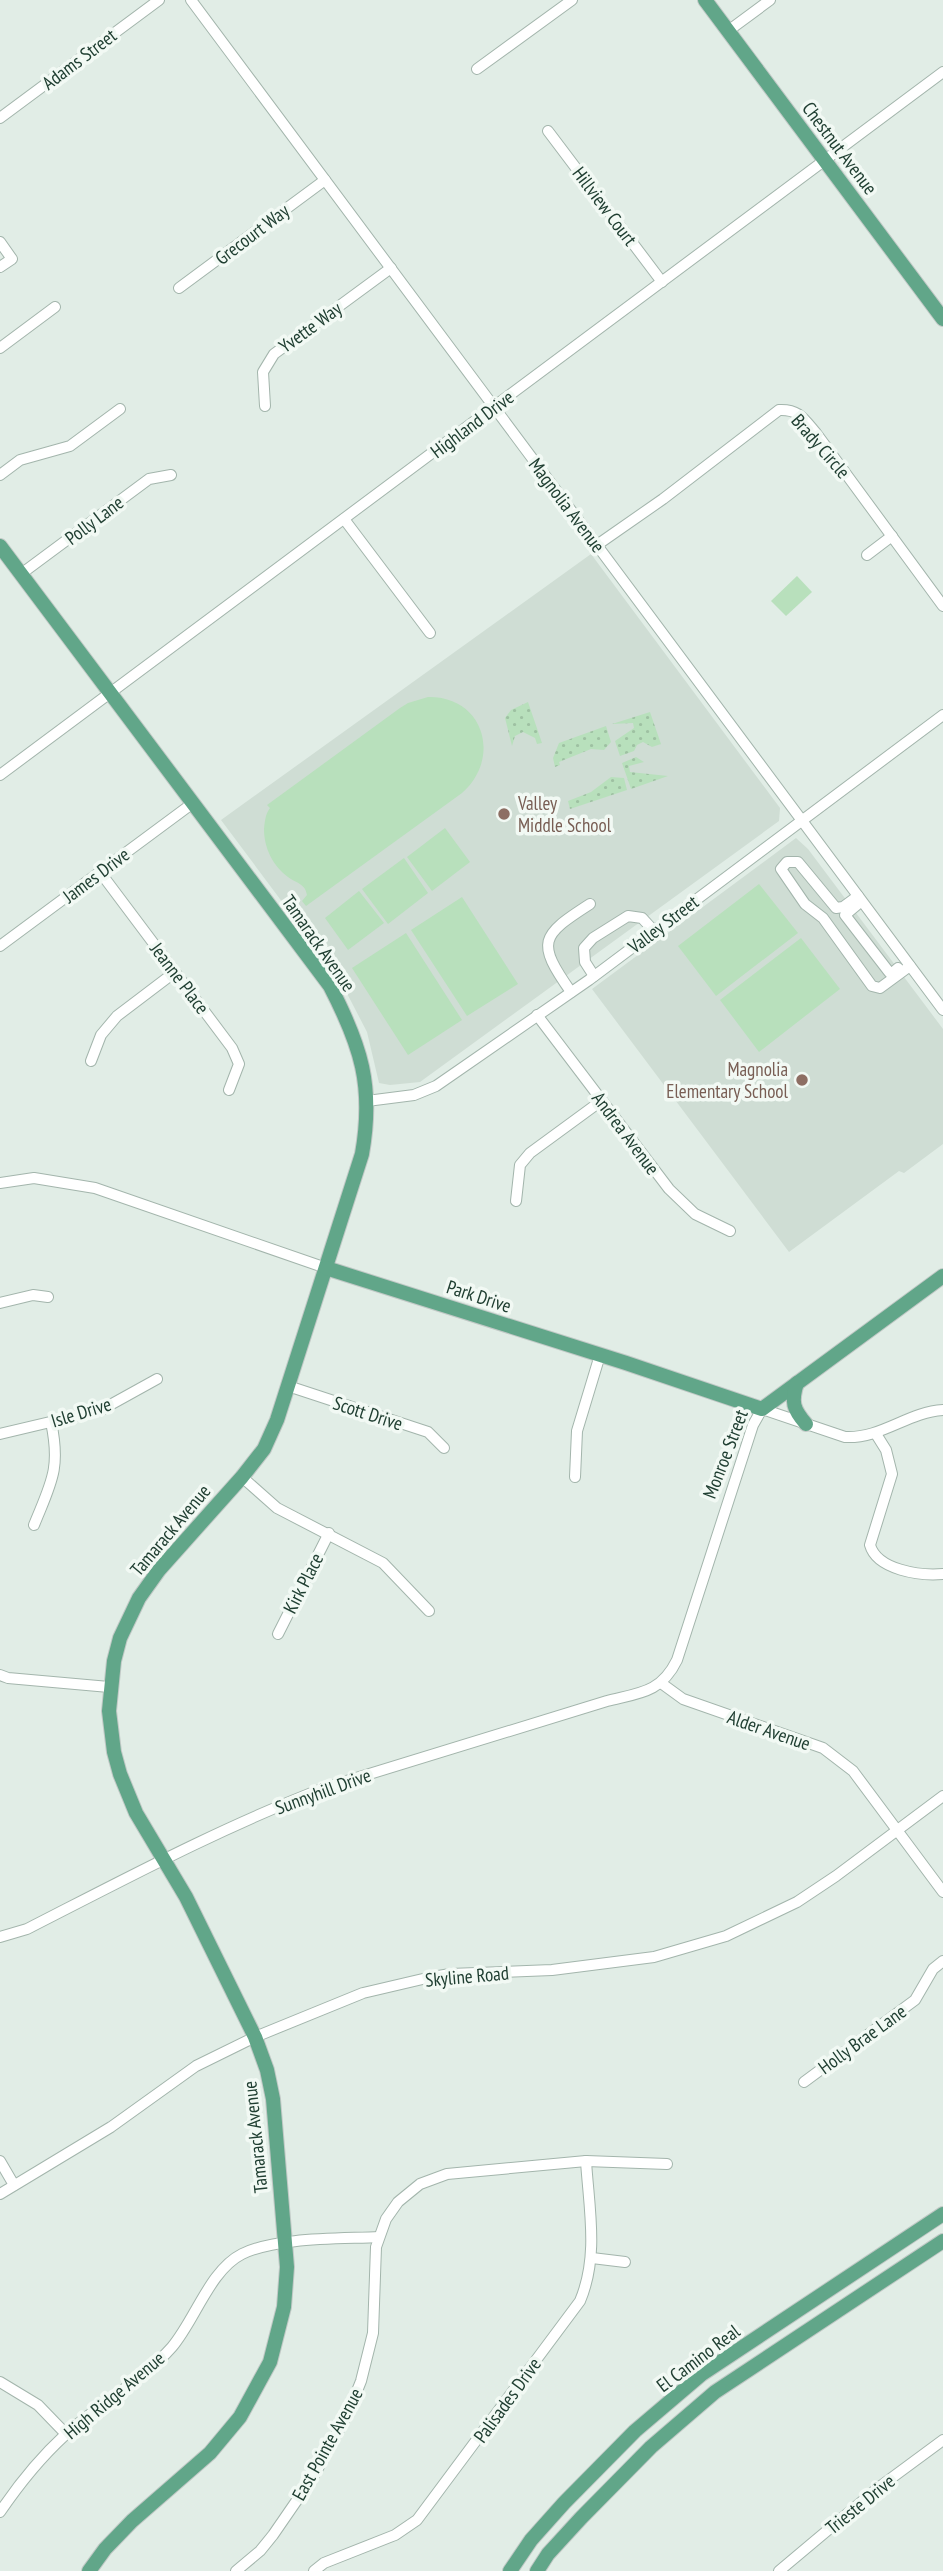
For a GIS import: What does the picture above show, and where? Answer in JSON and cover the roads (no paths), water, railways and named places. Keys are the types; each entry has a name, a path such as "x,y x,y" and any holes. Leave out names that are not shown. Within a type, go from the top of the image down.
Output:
{"main road":[{"name":"Chestnut Avenue","path":"705,0 943,319"},
{"name":"Tamarack Avenue","path":"0,546 330,986 359,1049 367,1101 362,1154 277,1420 264,1449 243,1477 159,1570 139,1598 120,1638 109,1687 114,1752 136,1814 186,1897 255,2037 267,2070 273,2099 286,2287 270,2362 240,2417 210,2453 114,2539 89,2571"},
{"name":"Park Drive","path":"326,1268 600,1354 762,1409"},
{"name":"Monroe Street","path":"762,1409 943,1276"},
{"path":"797,1383 792,1399 795,1412 806,1424"},
{"name":"El Camino Real","path":"510,2571 531,2540 564,2502 635,2431 702,2374 943,2214"},
{"name":"El Camino Real","path":"537,2571 548,2554 580,2518 651,2447 715,2392 943,2241"}],"street":[{"name":"Adams Street","path":"0,118 159,0"},
{"name":"Magnolia Avenue","path":"191,0 943,1010"},
{"path":"477,69 572,0"},
{"path":"728,31 770,0"},
{"name":"Highland Drive","path":"0,775 943,72"},
{"name":"Hillview Court","path":"548,131 662,282"},
{"name":"Grecourt Way","path":"180,288 325,180"},
{"path":"0,242 12,259 0,267"},
{"name":"Yvette Way","path":"265,406 263,372 274,354 391,268"},
{"path":"0,348 55,307"},
{"path":"0,474 20,460 70,446 121,409"},
{"name":"Brady Circle","path":"597,545 663,499 763,421 779,410 791,409 816,433 943,606"},
{"name":"Polly Lane","path":"21,574 149,479 171,475"},
{"path":"344,519 430,633"},
{"path":"867,555 892,536"},
{"name":"Valley Street","path":"367,1101 414,1095 436,1086 594,976 943,715"},
{"name":"James Drive","path":"0,946 193,803"},
{"path":"860,899 836,908 831,906 798,862 787,862 781,869 805,904 823,918 872,986 880,988 908,963"},
{"name":"Jeanne Place","path":"100,872 233,1048 239,1064 229,1090"},
{"path":"828,926 845,915 860,899"},
{"path":"571,992 551,962 547,950 549,940 553,930 590,904"},
{"path":"845,915 888,972 891,974 908,963"},
{"path":"594,976 585,962 584,948 593,938 628,916 642,918 654,931"},
{"path":"91,1061 101,1035 117,1016 175,972"},
{"name":"Andrea Avenue","path":"537,1015 669,1189 695,1214 730,1231"},
{"path":"516,1201 520,1165 530,1153 601,1101"},
{"name":"Park Drive","path":"0,1183 34,1178 95,1188 326,1268"},
{"path":"0,1303 33,1295 48,1297"},
{"path":"575,1477 577,1431 600,1354"},
{"name":"Isle Drive","path":"0,1434 101,1410 157,1379"},
{"name":"Scott Drive","path":"288,1386 428,1432 444,1448"},
{"name":"Park Drive","path":"762,1409 845,1437 876,1434 930,1410 943,1410"},
{"name":"Monroe Street","path":"661,1684 677,1660 753,1425 762,1409"},
{"path":"34,1525 56,1465 57,1449 51,1422"},
{"path":"876,1434 886,1450 892,1474 870,1545 873,1554 881,1563 926,1576 943,1574"},
{"path":"243,1477 277,1508 383,1563 429,1611"},
{"name":"Kirk Place","path":"278,1634 329,1533"},
{"path":"0,1675 8,1678 109,1687"},
{"name":"Alder Avenue","path":"661,1684 683,1699 823,1748 853,1771 943,1892"},
{"name":"Sunnyhill Drive","path":"0,1937 27,1929 286,1802 607,1701 647,1692 661,1684"},
{"name":"Skyline Road","path":"0,2194 111,2127 196,2066 255,2037 354,1996 426,1978 450,1974 552,1970 654,1957 726,1936 797,1902 943,1796"},
{"name":"Holly Brae Lane","path":"804,2081 915,2000 933,1969 943,1961"},
{"path":"0,2161 14,2185"},
{"name":"East Pointe Avenue","path":"236,2571 260,2551 273,2535 315,2474 349,2411 361,2381 373,2333 375,2258 379,2237 386,2219 398,2202 419,2184 447,2174 586,2161 667,2164"},
{"name":"Palisades Drive","path":"314,2571 324,2563 396,2535 425,2511 580,2301 589,2281 592,2258 586,2161"},
{"name":"High Ridge Avenue","path":"0,2512 22,2480 66,2434 163,2357 180,2337 227,2264 264,2245 379,2237"},
{"path":"592,2258 625,2262"},
{"path":"0,2382 38,2405 66,2434"},
{"name":"Trieste Drive","path":"779,2571 878,2488 943,2441"}],"place":[{"name":"Valley Middle School","path":"504,814"},
{"name":"Magnolia Elementary School","path":"802,1080"}]}
